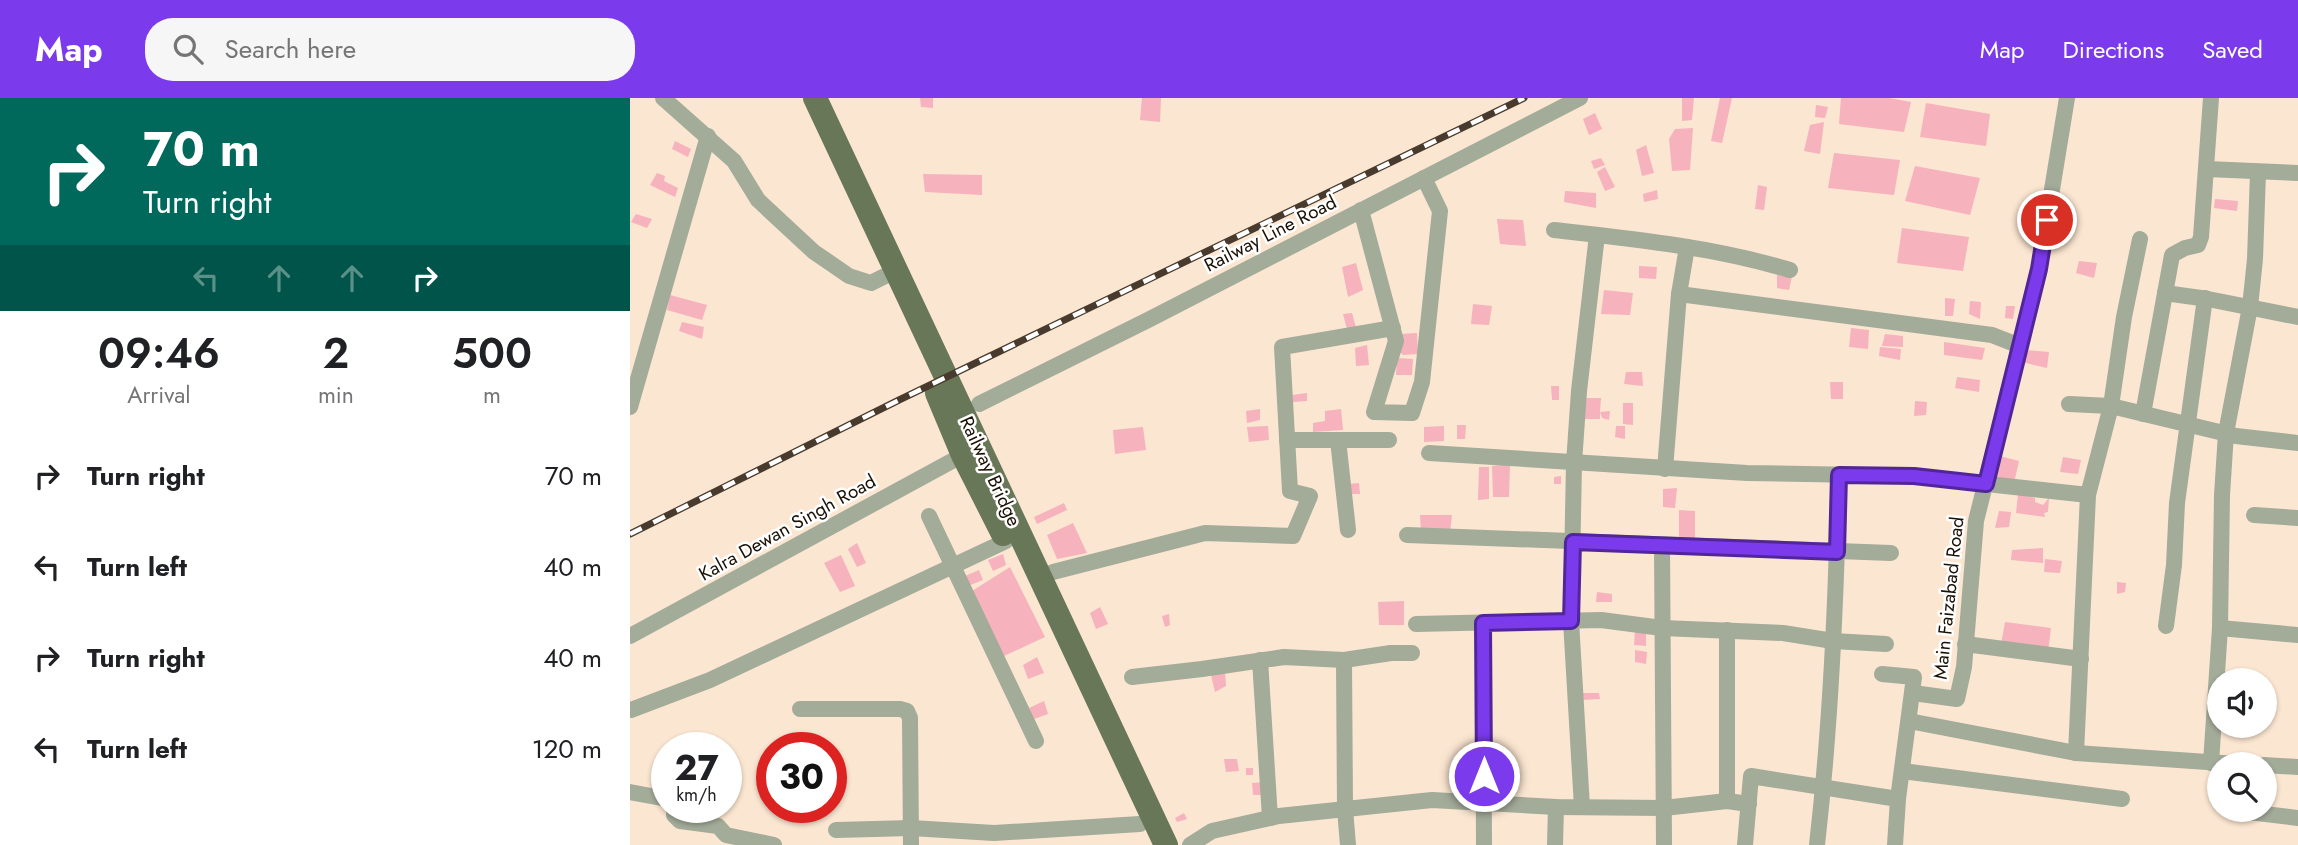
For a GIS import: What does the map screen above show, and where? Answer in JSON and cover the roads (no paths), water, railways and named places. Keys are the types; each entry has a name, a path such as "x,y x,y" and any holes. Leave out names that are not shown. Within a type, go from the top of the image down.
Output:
{"main road":[{"path":"799,98 887,275 963,455 1145,835"},
{"name":"Railway Bridge","path":"815,98 1166,845"},
{"path":"832,98 979,404 1179,845"}],"street":[{"path":"663,98 734,161 758,200 814,252 849,276 871,283 887,275"},
{"name":"Railway Line Road","path":"979,404 1580,98"},
{"name":"Main Faizabad Road","path":"1895,845 1898,799 1913,692 1957,698 1964,667 1976,521 2039,269 2067,98"},
{"path":"2143,414 2172,255 2198,245 2201,237 2211,98"},
{"path":"630,407 708,136"},
{"path":"2207,169 2298,173"},
{"path":"2212,752 2220,628 2225,433 2250,307 2255,259 2258,173"},
{"path":"1362,210 1396,341 1374,412 1412,413 1422,382 1440,211 1424,178"},
{"path":"1554,230 1741,255 1790,270"},
{"path":"1582,807 1571,621 1574,463 1579,391 1597,235"},
{"path":"2076,753 2088,495 2110,406 2140,239"},
{"path":"1665,469 1679,294 1687,247"},
{"path":"2165,293 2205,298 2298,317"},
{"path":"1679,294 1993,335 2020,346"},
{"path":"2166,626 2174,565 2177,503 2205,298"},
{"path":"1054,572 1205,533 1293,536 1310,496 1290,491 1282,347 1393,328"},
{"path":"2068,404 2110,406 2225,433 2298,443"},
{"path":"1287,440 1390,440"},
{"path":"1338,440 1348,530"},
{"path":"1429,453 1665,469 1914,476 2088,495"},
{"name":"Kalra Dewan Singh Road","path":"630,636 963,455"},
{"path":"1817,845 1824,787 1833,641 1839,475"},
{"path":"2254,515 2298,518"},
{"path":"929,516 1036,741"},
{"path":"1407,535 1891,553"},
{"path":"631,710 710,680 1006,541"},
{"path":"1662,544 1664,845"},
{"path":"1416,624 1601,620 1662,628 1783,633 1833,641 1886,644"},
{"path":"1483,623 1483,845"},
{"path":"2220,628 2298,635"},
{"path":"1727,630 1727,801"},
{"path":"1965,644 2081,659"},
{"path":"1132,677 1284,657 1344,660 1391,653 1412,653"},
{"path":"1260,660 1270,818"},
{"path":"1344,660 1345,808 1348,845"},
{"path":"1882,674 1914,677 1913,692"},
{"path":"800,709 907,711 910,718 911,837"},
{"path":"1909,721 2076,753 2207,763"},
{"path":"2277,766 2298,767"},
{"path":"1902,771 2122,799"},
{"path":"1745,845 1751,776 1898,799"},
{"path":"630,792 651,796"},
{"path":"1190,845 1212,831 1270,818 1432,800 1556,807 1664,808 1727,801 1749,804"},
{"path":"1555,845 1556,807"},
{"path":"2277,815 2298,818"},
{"path":"695,823 718,826 726,835 775,845"},
{"path":"836,830 911,837 995,833 1145,835"}],"railway":[{"path":"630,534 899,400 1524,98"}]}
